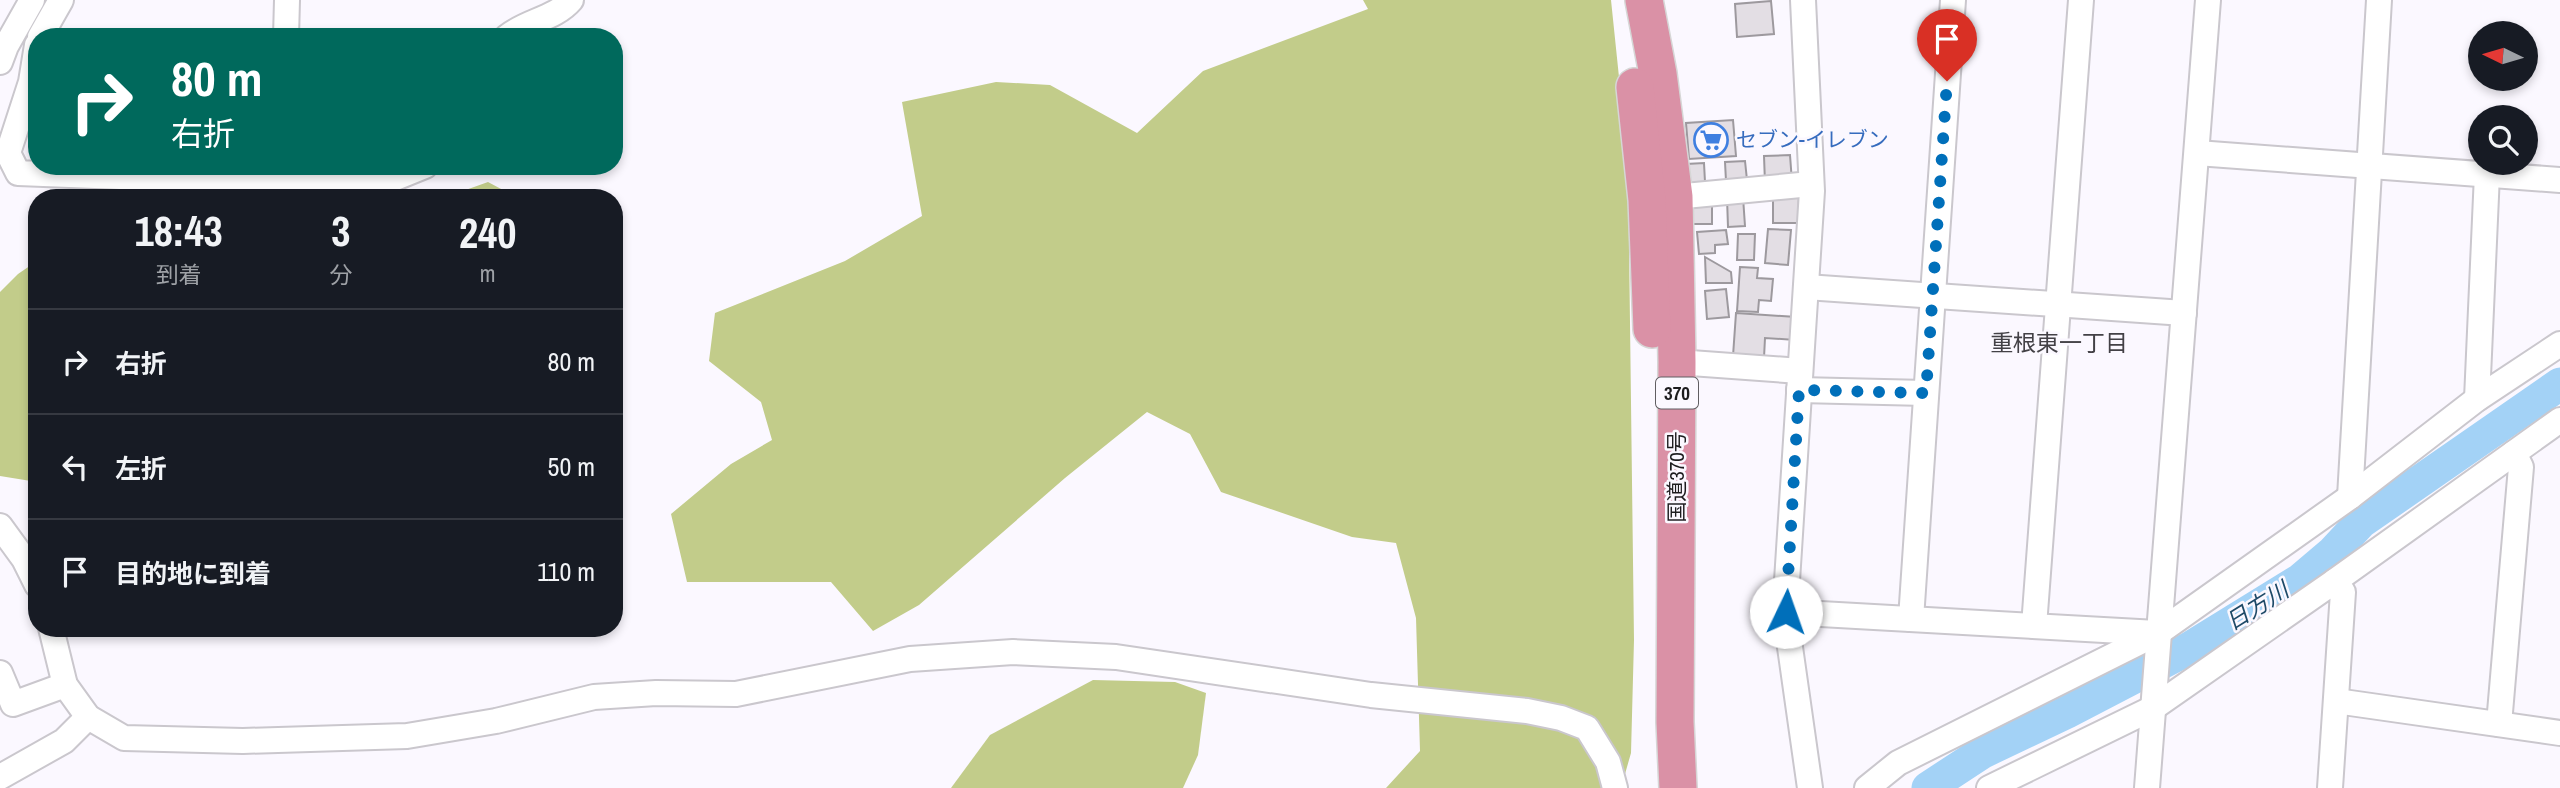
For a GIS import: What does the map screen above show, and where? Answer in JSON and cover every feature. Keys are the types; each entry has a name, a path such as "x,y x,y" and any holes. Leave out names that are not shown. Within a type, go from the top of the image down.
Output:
{"highway":[{"name":"国道370号","path":"1632,0 1634,75 1647,200 1651,320 1653,725 1660,788"},
{"name":"国道370号","path":"1644,0 1658,74 1674,197 1677,362 1675,722 1678,788"}],"street":[{"path":"0,62 32,0"},
{"path":"45,28 61,0"},
{"path":"286,28 288,0"},
{"path":"517,28 563,9 571,0"},
{"path":"1803,0 1811,184 1786,612 1811,788"},
{"path":"1910,619 1953,0"},
{"path":"2034,626 2081,0"},
{"path":"2147,788 2208,0"},
{"path":"2350,497 2379,0"},
{"path":"28,98 8,153 18,173 28,173"},
{"path":"2197,153 2468,173"},
{"path":"286,175 360,184 403,175"},
{"path":"2477,399 2487,175"},
{"path":"2499,175 2560,180"},
{"path":"1674,197 1811,184"},
{"path":"1806,287 2184,313"},
{"path":"1867,788 1898,763 2157,642 2477,399 2560,344"},
{"path":"1677,362 1800,380 1926,393"},
{"path":"1989,788 2019,781 2153,703 2335,581 2560,421"},
{"path":"2499,724 2521,467 2514,453"},
{"path":"0,526 28,567"},
{"path":"2330,788 2343,592 2335,581"},
{"path":"1786,612 2034,626 2157,642"},
{"path":"53,637 65,685 88,717 124,738 243,741 407,736 496,721 594,697 736,694 910,659 1013,652 1116,657 1371,695 1527,711 1561,718 1587,728 1608,762 1615,788"},
{"path":"0,673 6,707 65,685"},
{"path":"2336,701 2560,733"},
{"path":"0,777 64,741 88,717"}],"green space":[{"path":"1363,0 1611,0 1628,164 1634,640 1631,753 1621,788 1386,788 1420,751 1416,618 1396,543 1352,537 1221,492 1190,434 1147,412 1065,478 919,605 873,631 831,582 687,582 671,514 731,464 772,440 761,402 709,361 715,313 845,261 922,216 902,102 996,82 1050,85 1137,133 1203,71 1368,9"},
{"path":"488,182 501,189 468,189"},
{"path":"28,267 28,481 0,476 0,292"},
{"path":"1093,680 1175,682 1206,693 1198,755 1183,788 951,788 990,735"}],"building":[{"path":"1771,1 1774,34 1737,37 1735,4"},
{"name":"セブン-イレブン","path":"1733,120 1736,156 1689,159 1686,123"},
{"path":"1790,155 1792,182 1765,183 1764,156"},
{"path":"1745,161 1747,180 1726,181 1725,162"},
{"path":"1704,163 1705,182 1687,184 1686,164"},
{"path":"1773,196 1799,197 1798,223 1773,223"},
{"path":"1743,197 1745,226 1728,227 1727,198"},
{"path":"1712,203 1712,224 1691,224 1691,204"},
{"path":"1768,229 1791,230 1788,265 1765,263"},
{"path":"1726,230 1728,244 1715,245 1715,253 1699,254 1697,232"},
{"path":"1738,234 1755,234 1754,260 1737,260"},
{"path":"1705,257 1731,272 1732,283 1706,283"},
{"path":"1740,267 1758,268 1757,278 1773,279 1771,301 1759,300 1758,312 1737,311"},
{"path":"1726,289 1729,317 1707,319 1705,291"},
{"path":"1736,313 1796,317 1795,340 1765,338 1764,358 1733,356"}],"waterway":[{"name":"日方川","path":"1928,788 1983,752 2188,649 2300,580 2333,552 2361,522 2560,384"}],"place":[{"name":"セブン-イレブン","path":"1711,140"}],"district":[{"name":"重根東一丁目","path":"2059,343"}],"route":[{"path":"1786,612 1799,390 1926,393 1947,81"}]}
